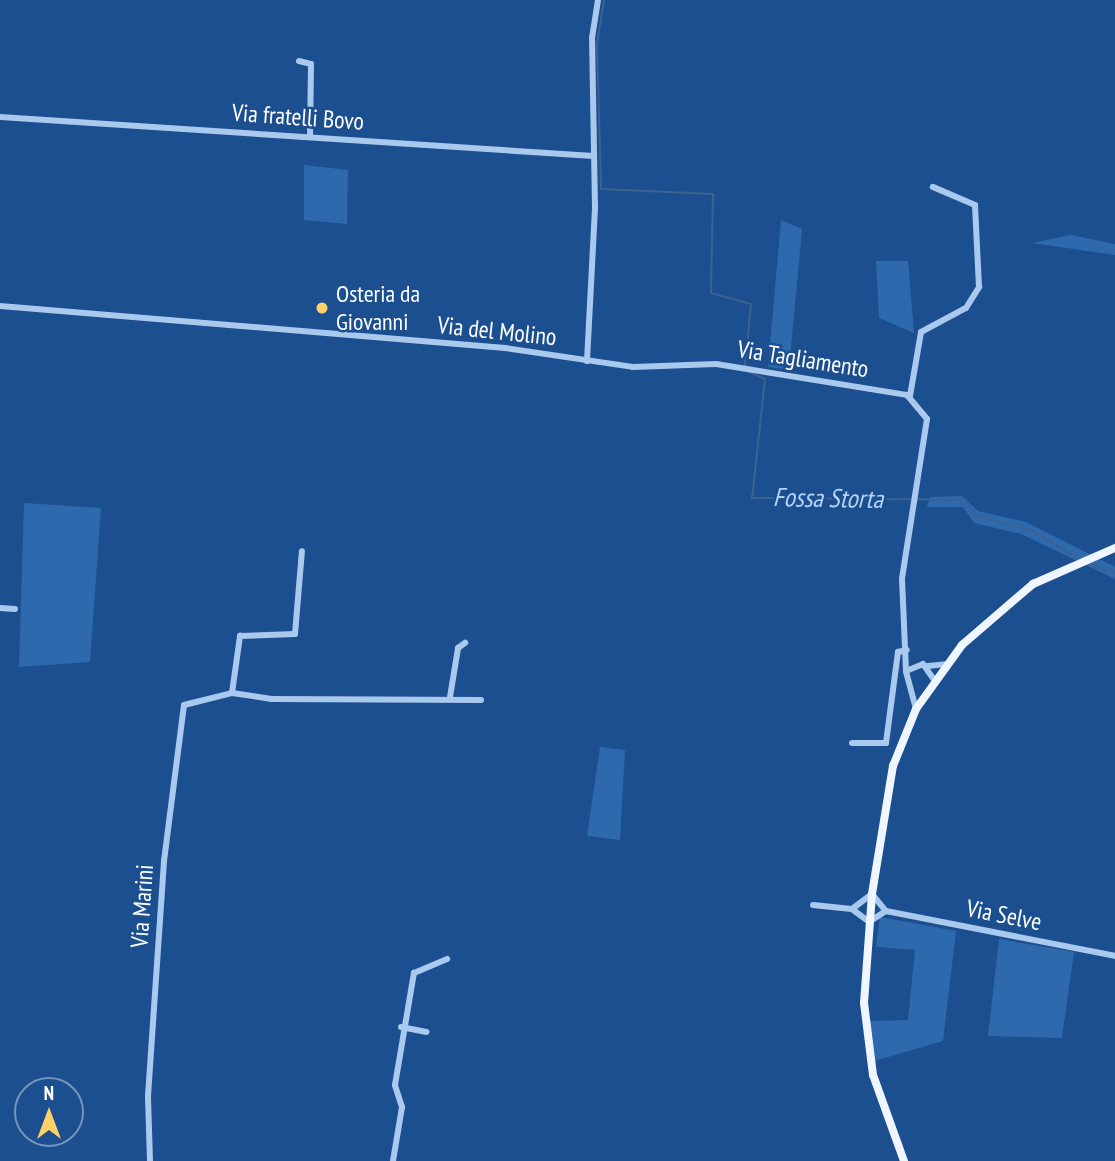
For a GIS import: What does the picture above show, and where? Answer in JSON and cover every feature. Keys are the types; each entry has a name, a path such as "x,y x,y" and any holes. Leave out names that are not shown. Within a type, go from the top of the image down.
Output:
{"main road":[{"path":"904,1161 868,1048 869,922 893,766 916,709 946,664 1009,603 1070,562 1115,548"}],"street":[{"name":"Via del Molino","path":"0,306 505,348 587,361 594,156 592,38 598,0"},
{"path":"299,61 311,64 310,137"},
{"name":"Via fratelli Bovo","path":"0,117 594,156"},
{"path":"916,709 906,671 907,650 900,628 902,579 919,493 927,419 910,396 921,332 966,308 979,287 975,205 933,187"},
{"name":"Via Tagliamento","path":"587,361 746,368 910,396"},
{"path":"232,693 240,636 295,634 302,551"},
{"path":"0,608 15,609"},
{"path":"450,697 458,648 465,643"},
{"path":"907,650 919,664 946,664"},
{"path":"852,743 887,743 898,652 907,650"},
{"path":"906,671 919,664"},
{"path":"928,666 934,680"},
{"path":"911,689 929,690"},
{"name":"Via Marini","path":"150,1161 148,1096 164,861 184,705 232,693 272,699 450,697 481,700"},
{"path":"813,905 852,909 869,922 886,911 872,894 852,909"},
{"name":"Via Selve","path":"886,911 1115,956"},
{"path":"393,1161 402,1107 395,1085 401,1027 414,973 447,959"},
{"path":"401,1027 427,1032"}],"shaded area":[{"path":"304,165 348,170 347,224 304,220"},
{"path":"781,220 802,229 789,370 768,367"},
{"path":"1071,235 1115,244 1115,255 1032,243"},
{"path":"876,261 908,261 914,333 879,318"},
{"path":"962,496 978,511 1026,522 1115,567 1115,579 1021,534 974,523 963,507 927,507 930,497"},
{"path":"24,503 101,508 90,662 19,667"},
{"path":"600,747 625,750 620,840 587,836"},
{"path":"880,917 956,931 943,1041 871,1062 869,1021 908,1020 915,950 876,947"},
{"path":"999,939 1074,952 1062,1038 988,1036"}],"waterway":[{"name":"Fossa Storta","path":"604,0 597,44 601,189 713,194 711,293 751,304 745,365"},
{"name":"Fossa Storta","path":"745,370 765,379 752,498 966,500 974,515 1033,531 1081,560"},
{"name":"Fossa Storta","path":"1086,563 1115,573"}],"place":[{"name":"Osteria da Giovanni","path":"322,308"}]}
